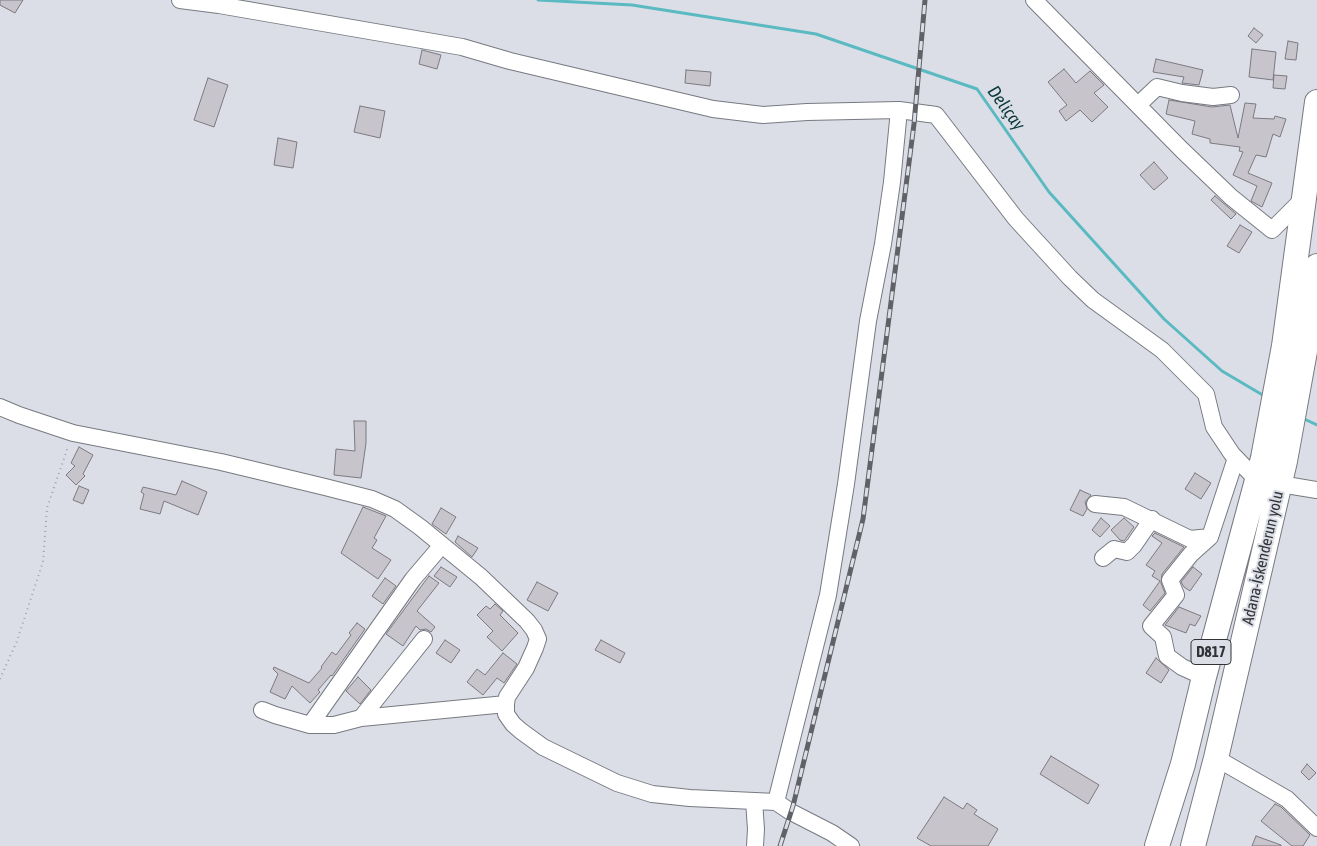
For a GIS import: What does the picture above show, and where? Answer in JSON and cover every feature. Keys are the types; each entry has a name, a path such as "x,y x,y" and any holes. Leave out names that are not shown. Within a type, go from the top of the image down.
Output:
{"highway":[{"name":"D817","path":"1295,349 1303,199 1315,127 1317,102"},
{"name":"Adana-İskenderun yolu","path":"1157,846 1183,764 1204,677 1268,467 1295,349 1317,266"},
{"name":"Adana-İskenderun yolu","path":"1193,846 1216,758 1280,484 1268,467"}],"street":[{"path":"180,0 462,47 510,61 713,109 763,115 899,110 936,115 1016,219 1070,278 1094,300 1162,350 1206,394 1214,427 1236,458 1268,467"},
{"path":"1034,0 1231,197 1272,230 1303,199"},
{"path":"1138,106 1157,87 1182,93 1213,97 1231,95"},
{"path":"776,802 828,596 868,322 886,226 899,110"},
{"path":"0,407 73,433 221,462 372,499 396,509 481,577 527,621 538,639 526,668 513,686 506,704 506,714 513,724 543,747 617,782 652,794 690,798 776,802 832,833 851,846"},
{"path":"1204,677 1182,667 1167,656 1163,637 1152,626 1176,595 1170,580 1191,554 1210,537 1236,458"},
{"path":"1280,484 1317,490"},
{"path":"1095,504 1124,507 1190,539 1210,537"},
{"path":"1103,558 1114,549 1127,552 1152,519"},
{"path":"310,724 413,579 442,545"},
{"path":"362,718 424,639"},
{"path":"262,710 310,724 334,725 362,718 506,704"},
{"path":"1216,758 1287,799 1317,828"},
{"path":"754,801 755,846"}],"path":[{"path":"0,679 17,641 43,562 47,508 73,433"}],"building":[{"path":"0,0 23,0 15,13 0,5"},
{"path":"1254,28 1263,35 1256,43 1248,36"},
{"path":"1288,41 1298,43 1296,60 1285,59"},
{"path":"1252,49 1276,52 1273,80 1249,77"},
{"path":"422,50 441,55 437,69 419,64"},
{"path":"1156,59 1203,70 1199,85 1182,83 1184,77 1153,72"},
{"path":"1064,69 1076,83 1090,71 1104,85 1094,93 1108,107 1092,122 1080,110 1066,121 1059,111 1067,105 1048,82"},
{"path":"686,70 711,72 710,86 685,83"},
{"path":"1274,75 1287,76 1285,89 1273,88"},
{"path":"208,78 228,85 214,127 194,120"},
{"path":"1169,100 1212,107 1230,105 1238,138 1245,103 1256,104 1253,118 1274,119 1275,116 1286,119 1280,137 1273,134 1266,157 1256,155 1248,173 1272,183 1262,207 1251,201 1257,186 1233,175 1243,152 1239,151 1240,147 1210,143 1210,139 1192,134 1195,121 1166,114"},
{"path":"360,106 385,111 380,138 354,132"},
{"path":"278,138 297,142 293,168 274,165"},
{"path":"1154,162 1168,178 1154,190 1140,175"},
{"path":"1215,196 1236,214 1231,219 1211,200"},
{"path":"1240,225 1252,232 1239,253 1227,246"},
{"path":"354,421 366,421 366,443 361,478 334,475 336,449 355,451"},
{"path":"79,447 93,455 83,474 85,476 76,485 66,475 75,466 71,463"},
{"path":"1195,473 1211,483 1201,499 1185,489"},
{"path":"182,481 207,492 198,515 164,501 160,514 140,509 144,494 141,492 143,487 176,495"},
{"path":"79,486 89,490 83,504 73,500"},
{"path":"1080,490 1091,495 1085,502 1087,509 1083,516 1070,510"},
{"path":"363,507 386,516 374,538 377,540 372,548 391,560 378,579 341,553"},
{"path":"441,508 456,517 446,534 432,524"},
{"path":"1101,518 1110,526 1100,537 1092,530"},
{"path":"1124,518 1134,527 1124,541 1120,540 1111,530"},
{"path":"1155,533 1184,547 1162,574 1161,583 1165,593 1150,611 1143,605 1160,581 1152,576 1155,571 1146,565 1162,543 1152,536"},
{"path":"458,536 478,548 472,557 455,542"},
{"path":"441,567 457,577 450,587 434,576"},
{"path":"1193,567 1202,574 1190,591 1181,582"},
{"path":"429,576 439,583 417,611 435,627 431,632 426,629 420,630 416,626 403,646 386,634"},
{"path":"385,578 396,586 383,604 372,596"},
{"path":"537,582 558,593 548,611 527,600"},
{"path":"495,604 503,611 500,615 518,633 502,651 487,637 493,631 477,615 486,606 490,609"},
{"path":"1179,607 1201,616 1195,626 1190,624 1186,633 1165,625"},
{"path":"357,623 365,629 332,676 318,690 320,692 310,703 292,686 285,699 270,692 278,674 273,669 274,667 309,683 322,668 332,652 336,655 351,635 349,633"},
{"path":"445,640 460,650 451,663 436,653"},
{"path":"601,640 625,653 620,663 595,650"},
{"path":"503,653 517,664 504,683 497,678 483,695 467,682 477,669 485,675"},
{"path":"1156,658 1169,670 1161,683 1146,673"},
{"path":"358,677 371,690 360,704 346,691"},
{"path":"1051,756 1099,785 1088,804 1040,774"},
{"path":"1307,764 1316,773 1309,780 1301,772"},
{"path":"944,797 963,809 967,803 977,810 974,814 998,829 988,846 931,846 917,838"},
{"path":"1275,804 1281,807 1310,835 1303,846 1292,846 1261,821"},
{"path":"1256,836 1281,845 1281,846 1252,846"}],"waterway":[{"name":"Deliçay","path":"538,0 632,5 816,34 977,89 1049,192 1164,319 1222,371 1266,397"},
{"name":"Deliçay","path":"1302,418 1317,425"}],"railway":[{"path":"780,846 793,806 863,519 914,124 925,0"}]}
